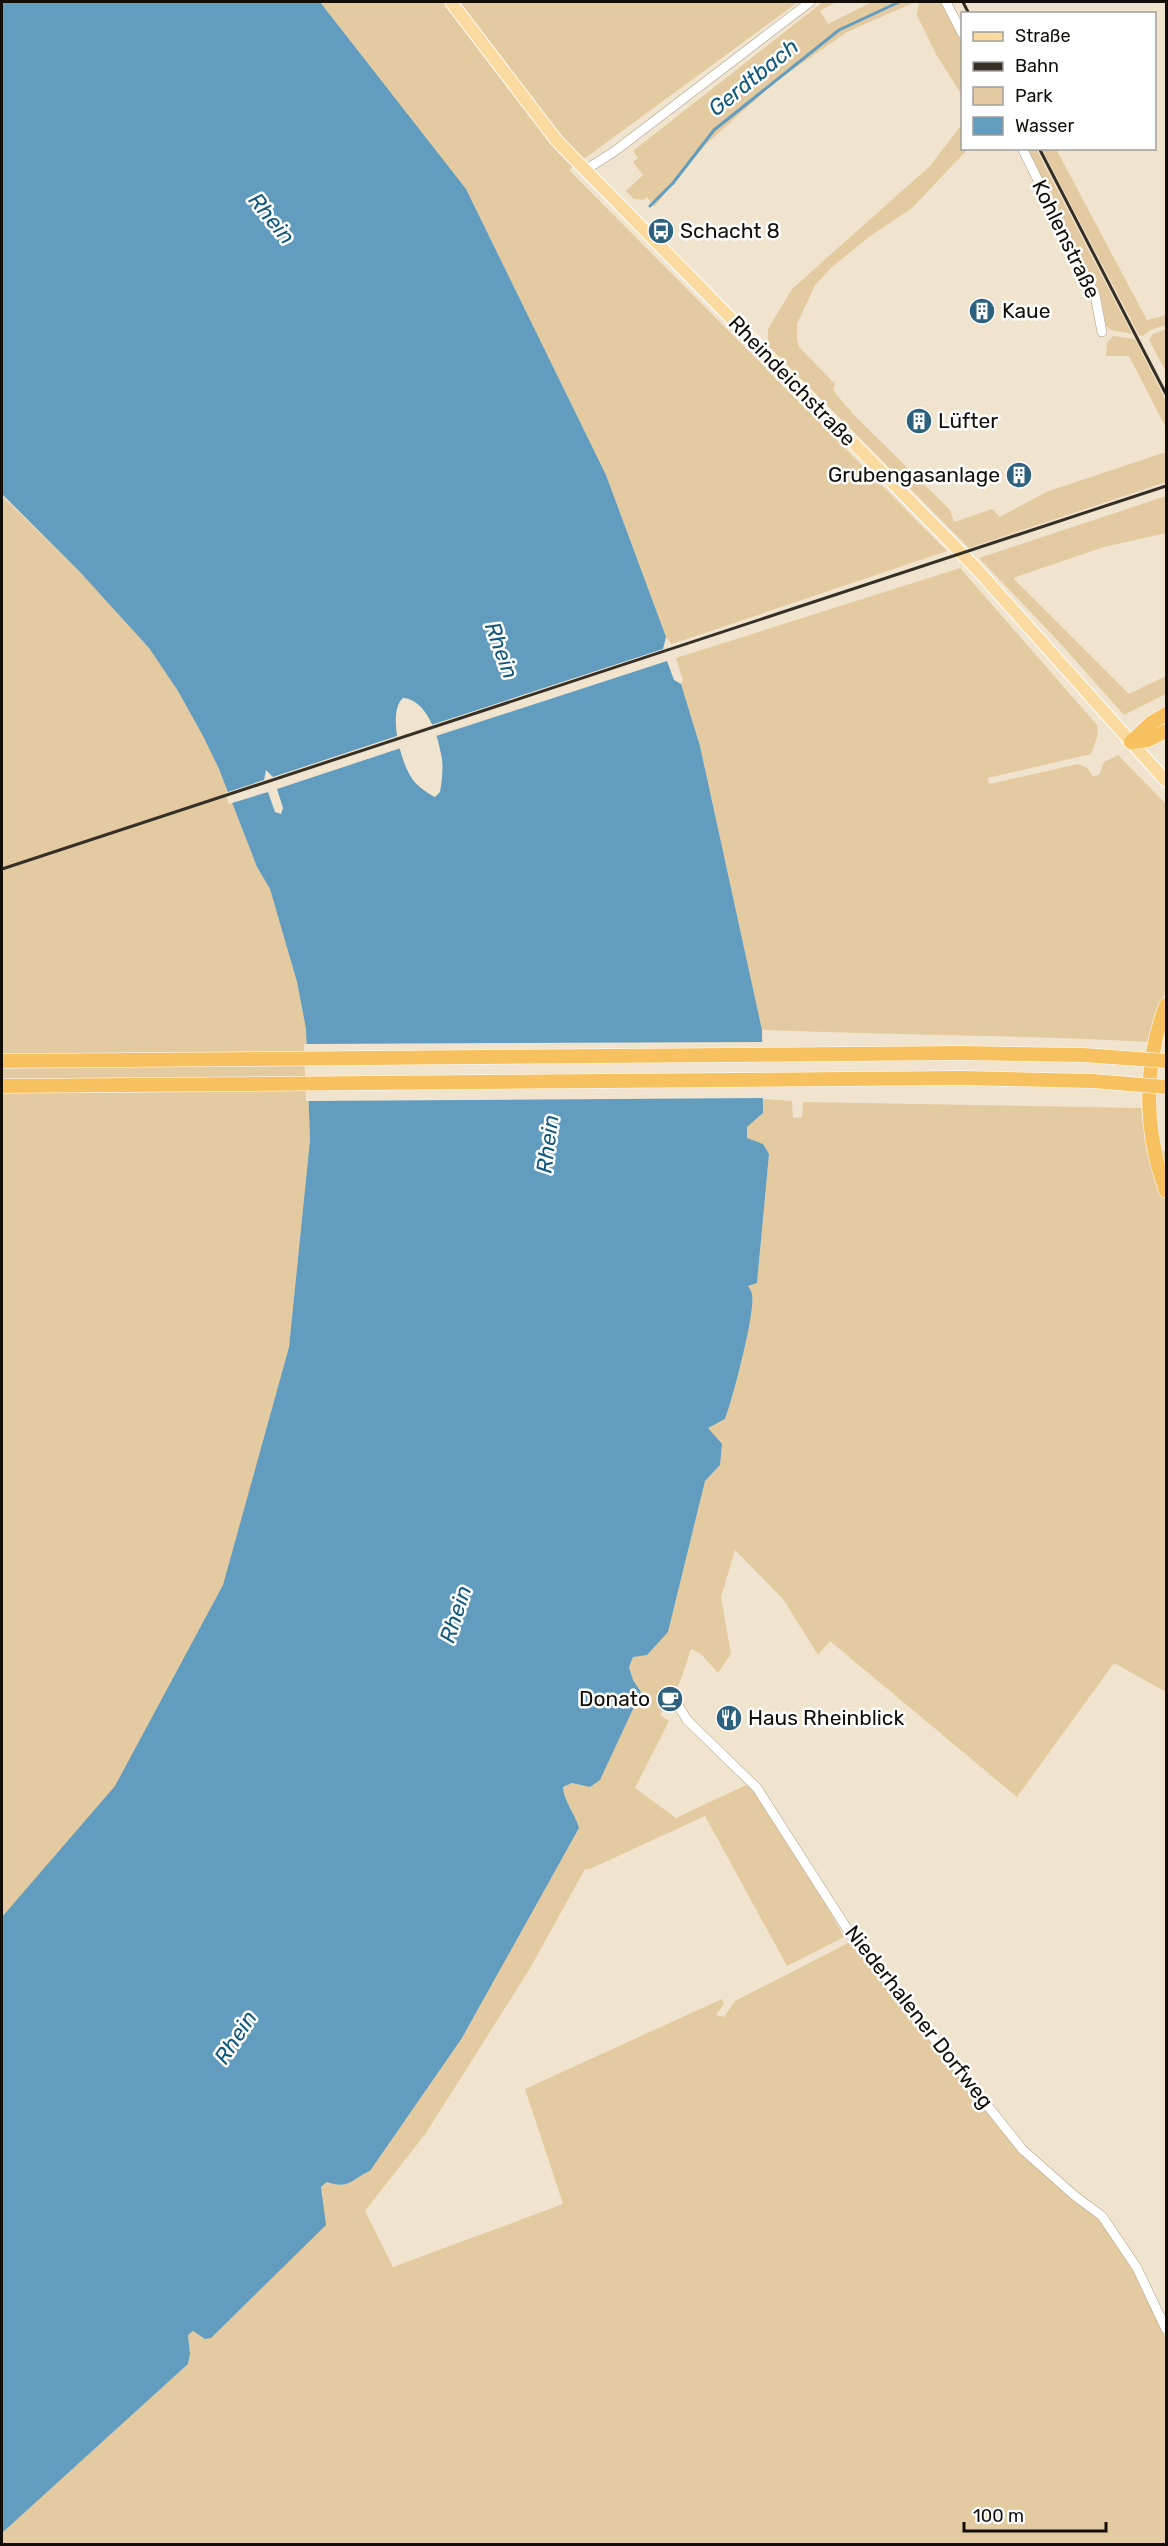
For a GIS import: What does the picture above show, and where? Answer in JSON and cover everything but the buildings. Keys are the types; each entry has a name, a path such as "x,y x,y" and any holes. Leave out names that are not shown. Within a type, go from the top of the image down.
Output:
{"highway":[{"path":"1131,741 1151,723 1167,714"},
{"path":"1131,741 1148,740 1167,731"},
{"path":"1167,1005 1155,1041 1149,1094 1152,1138 1167,1191"},
{"path":"2,1061 972,1053 1072,1055 1167,1061"},
{"path":"2,1086 960,1078 1092,1081 1167,1087"}],"main road":[{"name":"Rheindeichstraße","path":"451,2 557,141 974,566 1167,781"}],"street":[{"path":"585,170 615,151 810,2"},
{"path":"946,2 961,29"},
{"name":"Kohlenstraße","path":"1023,150 1095,295 1102,332"},
{"name":"Niederhalener Dorfweg","path":"675,1700 687,1720 757,1788 851,1935 1023,2150 1075,2196 1102,2216 1137,2268 1167,2329"}],"green space":[{"path":"320,2 798,2 569,170 947,551 669,645 606,475 466,189"},
{"path":"823,2 836,2 820,11 828,24 872,2 915,2 847,32 775,82 704,146 654,207 647,197 644,200 634,199 626,191 643,175 633,162 638,158 633,151"},
{"path":"919,2 942,2 961,40 961,93 937,56 917,15"},
{"path":"961,125 961,150 967,150 912,208 869,237 832,267 815,285 797,324 799,347 835,384 833,390 852,413 950,510 954,522 992,509 1000,517 1046,492 1166,452 1166,482 969,548 768,346 768,329 792,289 930,166"},
{"path":"1027,150 1037,150 1132,334 1111,330 1106,326 1100,294"},
{"path":"1043,150 1057,150 1147,320 1166,315 1166,325 1150,330 1143,336 1139,335"},
{"path":"1166,329 1166,372 1149,340 1153,334"},
{"path":"1113,336 1135,339 1166,401 1166,428 1129,356 1106,356 1107,343"},
{"path":"2,496 79,571 149,648 178,691 219,769 257,867 270,889 297,982 306,1029 310,1140 289,1347 223,1588 113,1795 2,1923"},
{"path":"1166,496 1166,533 1104,547 1013,578 1129,694 1166,676 1166,694 1124,715 1060,643 979,558"},
{"path":"960,568 1097,725 1098,735 1091,754 988,778 989,784 1078,764 1087,768 1093,776 1099,775 1104,762 1118,755 1166,804 1166,989 1149,1042 762,1030 700,746 673,659"},
{"path":"763,1099 792,1101 793,1118 802,1117 803,1102 1141,1108 1147,1153 1162,1152 1166,1149 1166,1692 1114,1663 1017,1797 830,1641 818,1655 783,1599 735,1550 721,1597 731,1654 718,1673 701,1654 691,1649 680,1682 660,1715 669,1721 635,1788 676,1818 746,1785 754,1789 791,1842 844,1937 787,1966 705,1816 590,1869 585,1869 529,1970 426,2133 365,2211 393,2267 563,2204 525,2089 722,1999 724,2004 716,2015 724,2017 735,2001 850,1942 1020,2154 1100,2221 1132,2268 1166,2339 1166,2544 2,2544 2,2533 188,2364 190,2354 188,2335 193,2331 205,2339 323,2196 321,2188 327,2182 341,2185 350,2183 370,2171 462,2038 579,1828 565,1798 563,1787 572,1783 590,1787 600,1780 641,1692 633,1680 629,1667 633,1657 668,1632 705,1481 720,1465 708,1428 725,1419 743,1356 750,1318 752,1295 748,1286 757,1283 769,1154 763,1144 747,1139 747,1127 763,1113"}],"water":[{"name":"Rhein","path":"2,2 320,2 466,189 606,475 669,645 700,746 762,1030 763,1113 747,1127 747,1138 763,1144 769,1154 757,1283 748,1286 752,1293 752,1304 747,1336 725,1419 708,1428 722,1444 720,1465 705,1481 668,1632 647,1655 633,1657 629,1667 633,1680 641,1692 600,1780 590,1787 572,1783 563,1787 565,1798 579,1828 462,2038 370,2171 346,2184 327,2182 321,2187 326,2225 211,2338 205,2339 193,2331 188,2335 190,2354 188,2364 2,2533 2,1917 115,1786 223,1585 289,1347 310,1140 306,1029 297,982 270,889 257,867 219,769 178,691 149,648 79,571 2,494","holes":["403,698 418,704 430,719 439,746 442,778 440,792 435,797 413,780 400,751 396,714"]}],"pier":[{"path":"666,637 672,645 683,681 681,684 674,680 667,661 433,737 428,726 663,649"},
{"path":"400,735 404,747 277,789 283,808 281,814 275,812 268,792 229,804 225,793 264,780 266,770 273,777"},
{"path":"765,1042 766,1098 306,1101 304,1044"}],"waterway":[{"name":"Gerdtbach","path":"650,206 673,183 714,130 839,30 899,2"}],"railway":[{"path":"963,2 968,12"},
{"path":"1040,150 1166,394"},
{"path":"2,869 1166,486"}],"place":[{"name":"Schacht 8","path":"661,231"},
{"name":"Kaue","path":"982,311"},
{"name":"Lüfter","path":"919,421"},
{"name":"Grubengasanlage","path":"1019,475"},
{"name":"Donato","path":"670,1699"},
{"name":"Haus Rheinblick","path":"729,1718"}]}
